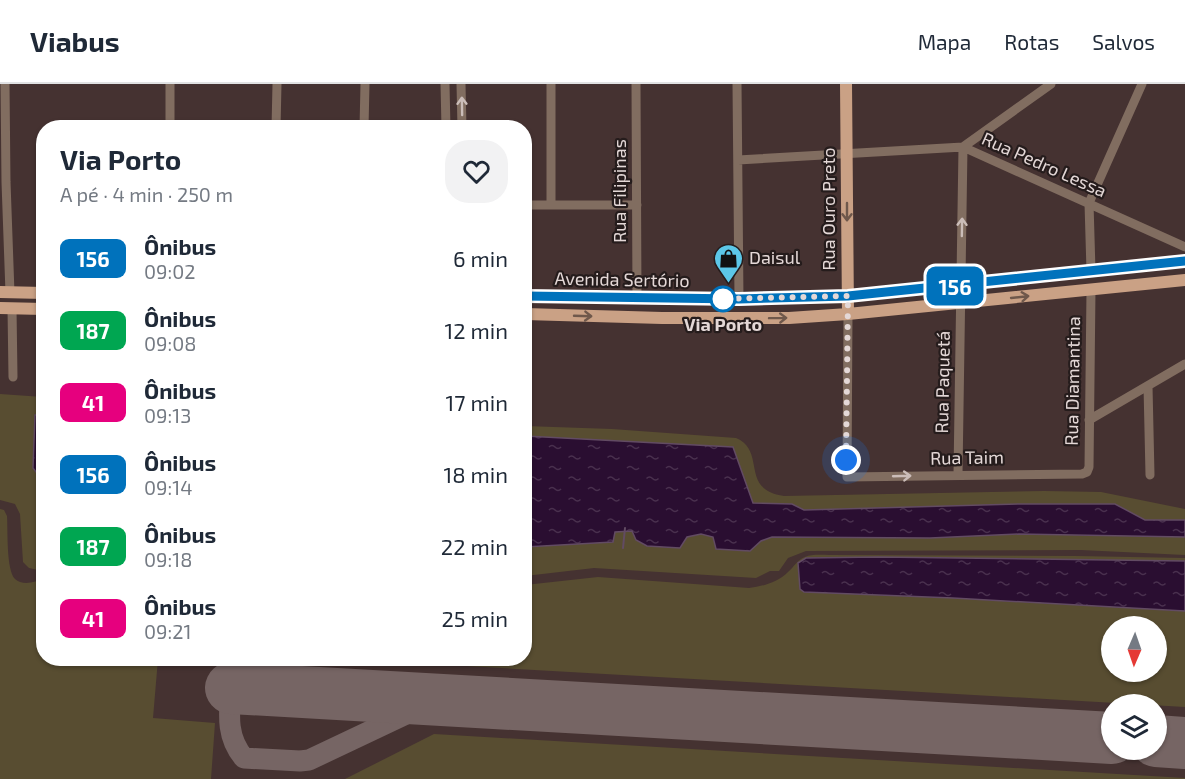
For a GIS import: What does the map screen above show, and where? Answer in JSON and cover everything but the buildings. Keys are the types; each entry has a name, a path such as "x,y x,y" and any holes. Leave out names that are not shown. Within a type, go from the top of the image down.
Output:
{"main road":[{"name":"Rua Ouro Preto","path":"846,84 848,314"},
{"name":"Avenida Sertório","path":"532,296 739,299 848,296 1185,261"},
{"name":"Avenida Sertório","path":"532,314 618,318 761,318 848,314 1185,280"},
{"path":"5,292 36,293"},
{"path":"6,308 36,309"}],"street":[{"path":"5,84 3,182 5,292"},
{"path":"170,84 170,120"},
{"path":"276,120 277,84"},
{"path":"364,120 365,84"},
{"path":"445,84 446,120"},
{"path":"461,84 462,120"},
{"path":"551,84 551,205"},
{"name":"Rua Filipinas","path":"636,84 637,298"},
{"path":"737,84 739,299"},
{"path":"963,147 1051,84"},
{"path":"1091,271 1089,203 1142,84"},
{"name":"Rua Pedro Lessa","path":"738,160 963,147 1185,247"},
{"name":"Rua Paquetá","path":"958,474 963,147"},
{"path":"532,205 637,205"},
{"name":"Rua Diamantina","path":"1087,472 1089,467 1091,290"},
{"path":"6,308 12,377"},
{"name":"Rua Ouro Preto","path":"847,477 848,314"},
{"path":"1089,420 1185,364"},
{"path":"1148,386 1150,476"},
{"name":"Rua Taim","path":"847,477 1087,472"}],"shaded area":[{"path":"0,394 36,397 36,570 29,568 23,562 20,514 15,504 0,500"},
{"path":"532,426 612,429 736,438 745,444 750,452 757,478 762,486 770,492 784,496 1101,492 1185,509 1185,555 1081,550 806,551 788,558 779,571 770,571 756,578 594,568 532,575"},
{"path":"0,509 4,510 7,516 12,574 18,581 25,583 36,581 36,666 157,666 153,718 215,723 211,779 0,779"},
{"path":"814,555 1185,558 1185,707 1167,706 1167,694 1101,694 1101,702 466,666 532,666 532,584 598,577 749,588 779,579 805,557"},
{"path":"434,734 1185,778 1185,779 345,779"}],"water":[{"path":"35,415 36,415 36,472 33,468"},
{"path":"532,436 733,447 753,503 792,504 804,510 1019,504 1115,504 1145,520 1185,520 1185,537 1019,534 930,538 772,537 761,541 750,551 716,549 713,537 701,534 687,537 680,548 647,546 636,540 632,531 615,532 613,542 532,547"},
{"path":"806,558 1185,561 1185,611 804,592 800,589 798,563"}],"waterway":[{"path":"623,548 625,528"}],"taxiway":[{"path":"231,688 229,716 231,733 244,758 309,760 423,706 441,702 523,705"}],"runway":[{"path":"231,688 1101,737"},
{"path":"1167,742 1185,743"}],"bus line":[{"name":"156","path":"532,296 739,299 848,296 1185,261"}],"place":[{"name":"Daisul","path":"728,284"},
{"name":"Via Porto","path":"723,299"}],"route":[{"path":"723,299 720,299 848,296 846,460"}]}
